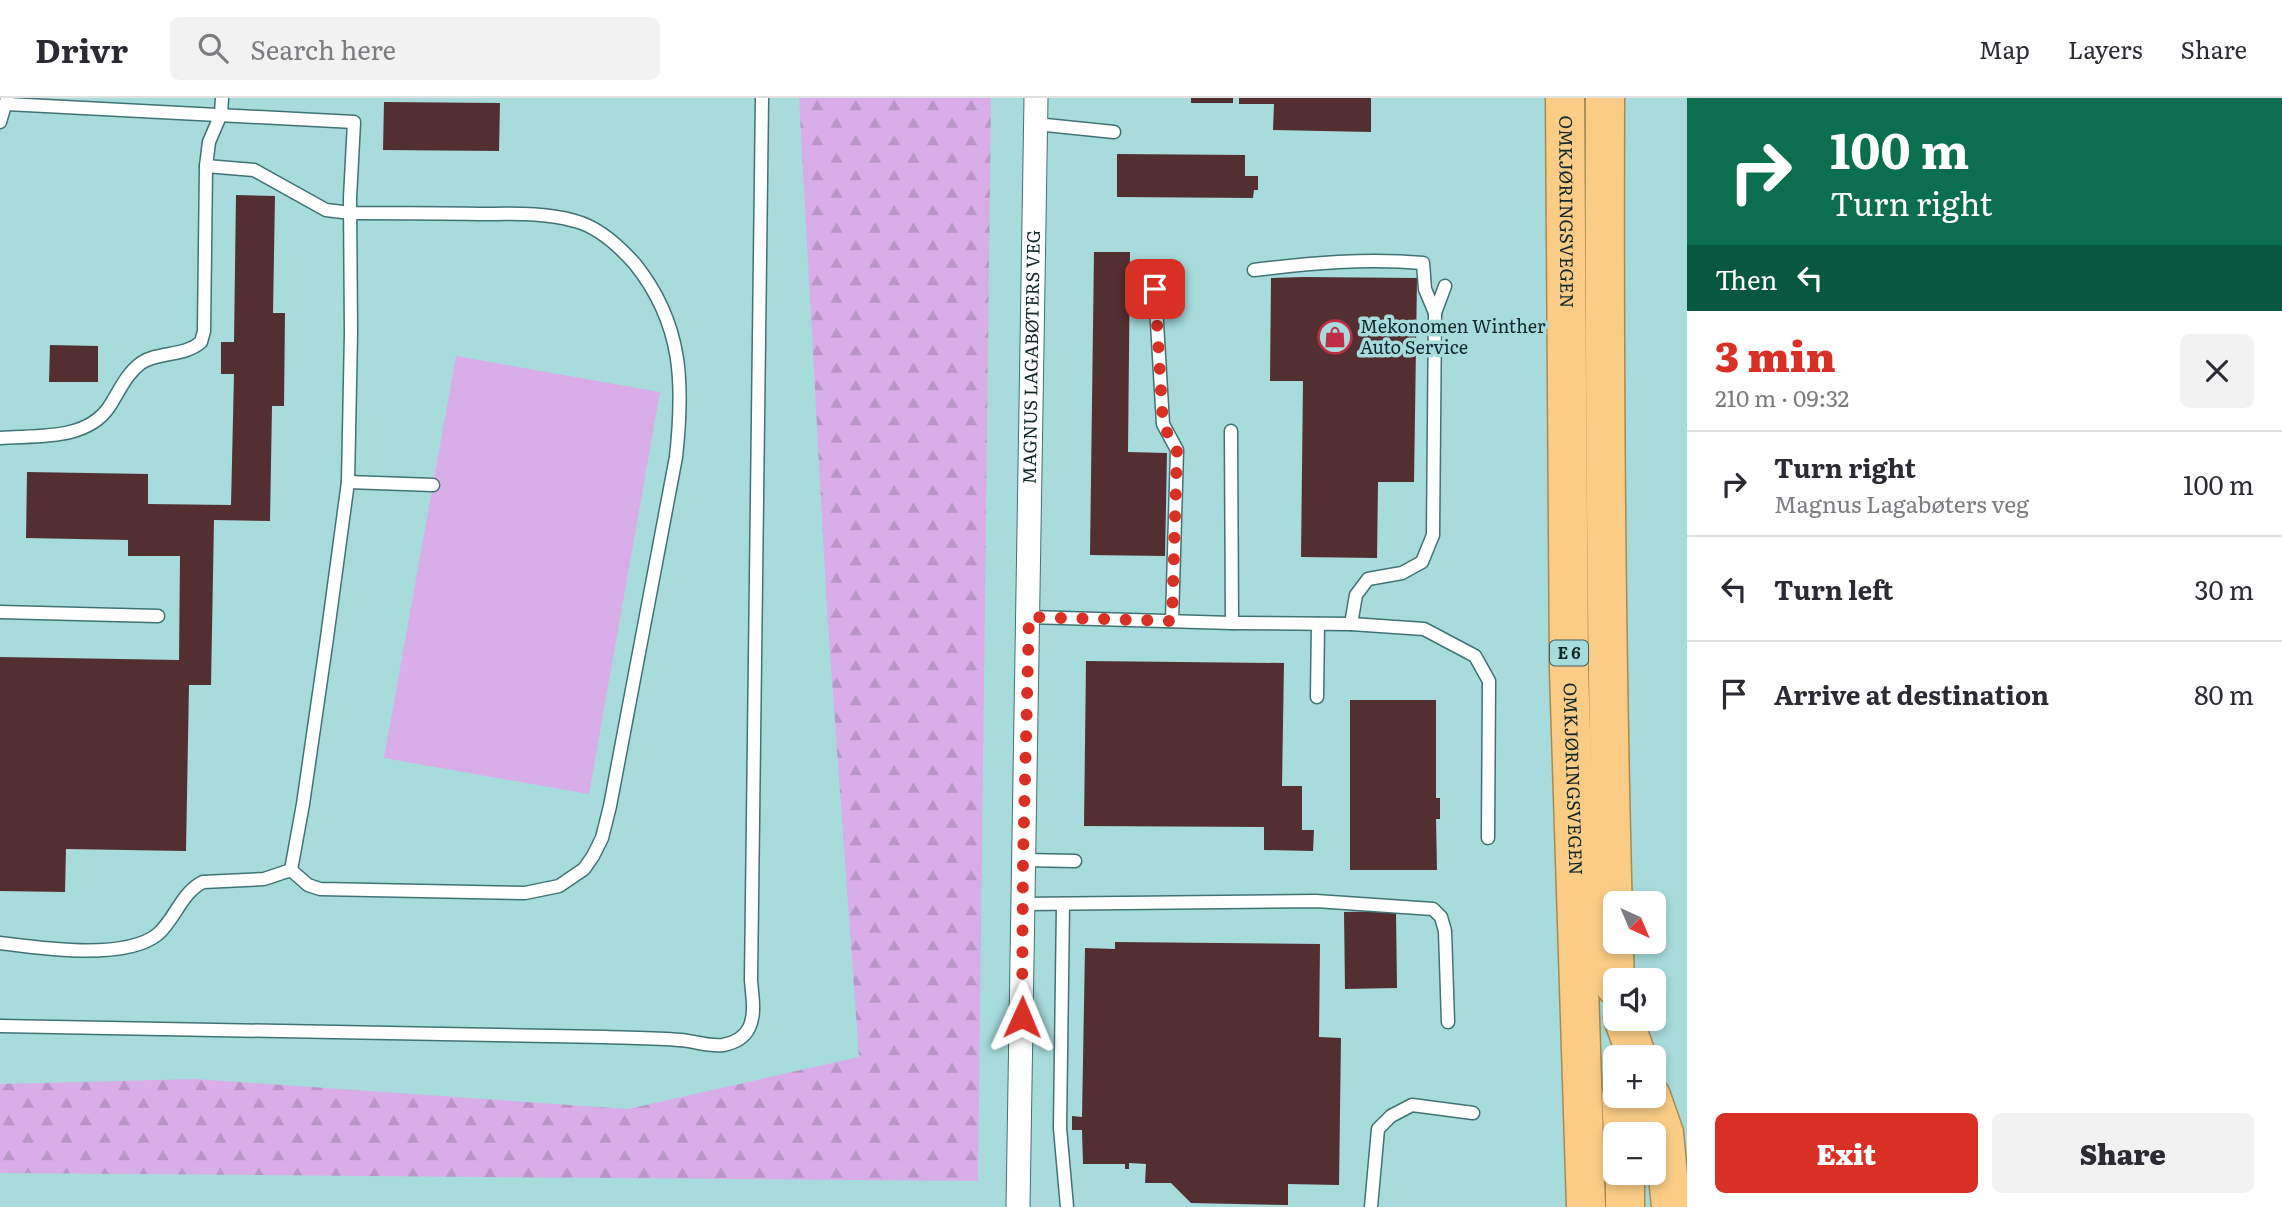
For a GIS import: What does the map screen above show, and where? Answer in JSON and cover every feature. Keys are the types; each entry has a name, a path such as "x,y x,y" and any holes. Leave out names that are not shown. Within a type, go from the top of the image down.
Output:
{"highway":[{"name":"OMKJØRINGSVEGEN","path":"1565,98 1569,670 1586,1207"},
{"name":"OMKJØRINGSVEGEN","path":"1605,98 1605,537 1608,778 1614,968"},
{"path":"1655,1108 1664,1133 1671,1207"},
{"path":"1625,1185 1625,1207"}],"street":[{"name":"MAGNUS LAGABØTERS VEG","path":"1018,1207 1036,98"}],"lane":[{"path":"0,438 73,432 89,426 107,409 130,373 141,363 158,356 186,351 201,342 204,331 206,166 209,142 221,114 222,98"},
{"path":"0,1026 578,1037 683,1040 707,1045 724,1045 743,1036 750,1027 753,1012 754,663 762,98"},
{"path":"0,121 7,101 354,122 348,482 327,645 291,870"},
{"path":"1035,124 1114,132"},
{"path":"206,166 254,170 326,210 351,213 526,214 576,221 591,227 626,254 659,300 677,355 681,386 681,413 665,519 610,806 602,838 584,869 559,886 525,893 320,889 299,878 291,870"},
{"path":"1254,270 1358,260 1423,263 1425,289 1435,313"},
{"path":"1351,624 1356,595 1368,579 1402,573 1422,562 1433,535 1435,313 1446,286"},
{"path":"1155,289 1163,425 1177,450 1172,621"},
{"path":"1231,431 1232,623"},
{"path":"348,482 433,485"},
{"path":"0,612 158,616"},
{"path":"1029,617 1351,624 1424,629 1475,656 1489,681 1488,838"},
{"path":"1317,697 1318,624"},
{"path":"1023,860 1075,861"},
{"path":"0,943 56,949 114,950 132,946 146,942 166,926 194,886 203,882 264,879 291,870"},
{"path":"1024,904 1316,901 1433,909 1441,917 1445,930 1448,1022"},
{"path":"1063,904 1060,1128 1067,1207"},
{"path":"1371,1207 1378,1129 1391,1116 1412,1105 1473,1113"}],"green space":[{"path":"799,98 991,98 978,1181 0,1173 0,1084 195,1079 628,1109 859,1057 827,610"},
{"path":"456,356 660,392 589,794 384,758"}],"building":[{"path":"1191,98 1233,98 1233,103 1191,103"},
{"path":"1239,98 1371,98 1371,132 1273,130 1274,104 1239,104"},
{"path":"384,102 500,103 499,151 383,150"},
{"path":"1117,154 1245,155 1245,176 1258,176 1258,190 1254,190 1253,198 1117,197"},
{"path":"236,195 275,196 273,313 285,313 284,406 272,406 270,521 214,520 211,685 189,685 186,851 66,849 65,892 0,891 0,657 179,660 180,556 128,556 128,540 26,538 27,472 148,474 148,504 231,505 234,374 221,374 221,342 234,342"},
{"path":"1094,252 1130,252 1128,452 1167,453 1165,556 1090,555"},
{"path":"1271,278 1417,278 1414,482 1378,482 1377,558 1301,557 1303,381 1270,381"},
{"path":"50,345 98,346 98,382 49,382"},
{"path":"1086,661 1284,663 1282,786 1302,786 1302,830 1314,830 1313,851 1264,850 1264,827 1084,826"},
{"path":"1350,700 1436,700 1436,798 1440,798 1440,819 1436,819 1437,870 1350,870"},
{"path":"1396,911 1397,988 1345,989 1344,912"},
{"path":"1115,942 1320,944 1319,1037 1341,1038 1339,1185 1288,1184 1288,1205 1191,1203 1171,1183 1145,1183 1146,1164 1129,1163 1129,1169 1125,1169 1125,1164 1083,1164 1082,1130 1072,1130 1072,1116 1082,1117 1085,948 1115,949"}],"place":[{"name":"Mekonomen Winther Auto Service","path":"1335,337"}],"route":[{"path":"1022,1017 1029,617 1172,621 1177,450 1163,425 1155,289"}]}
